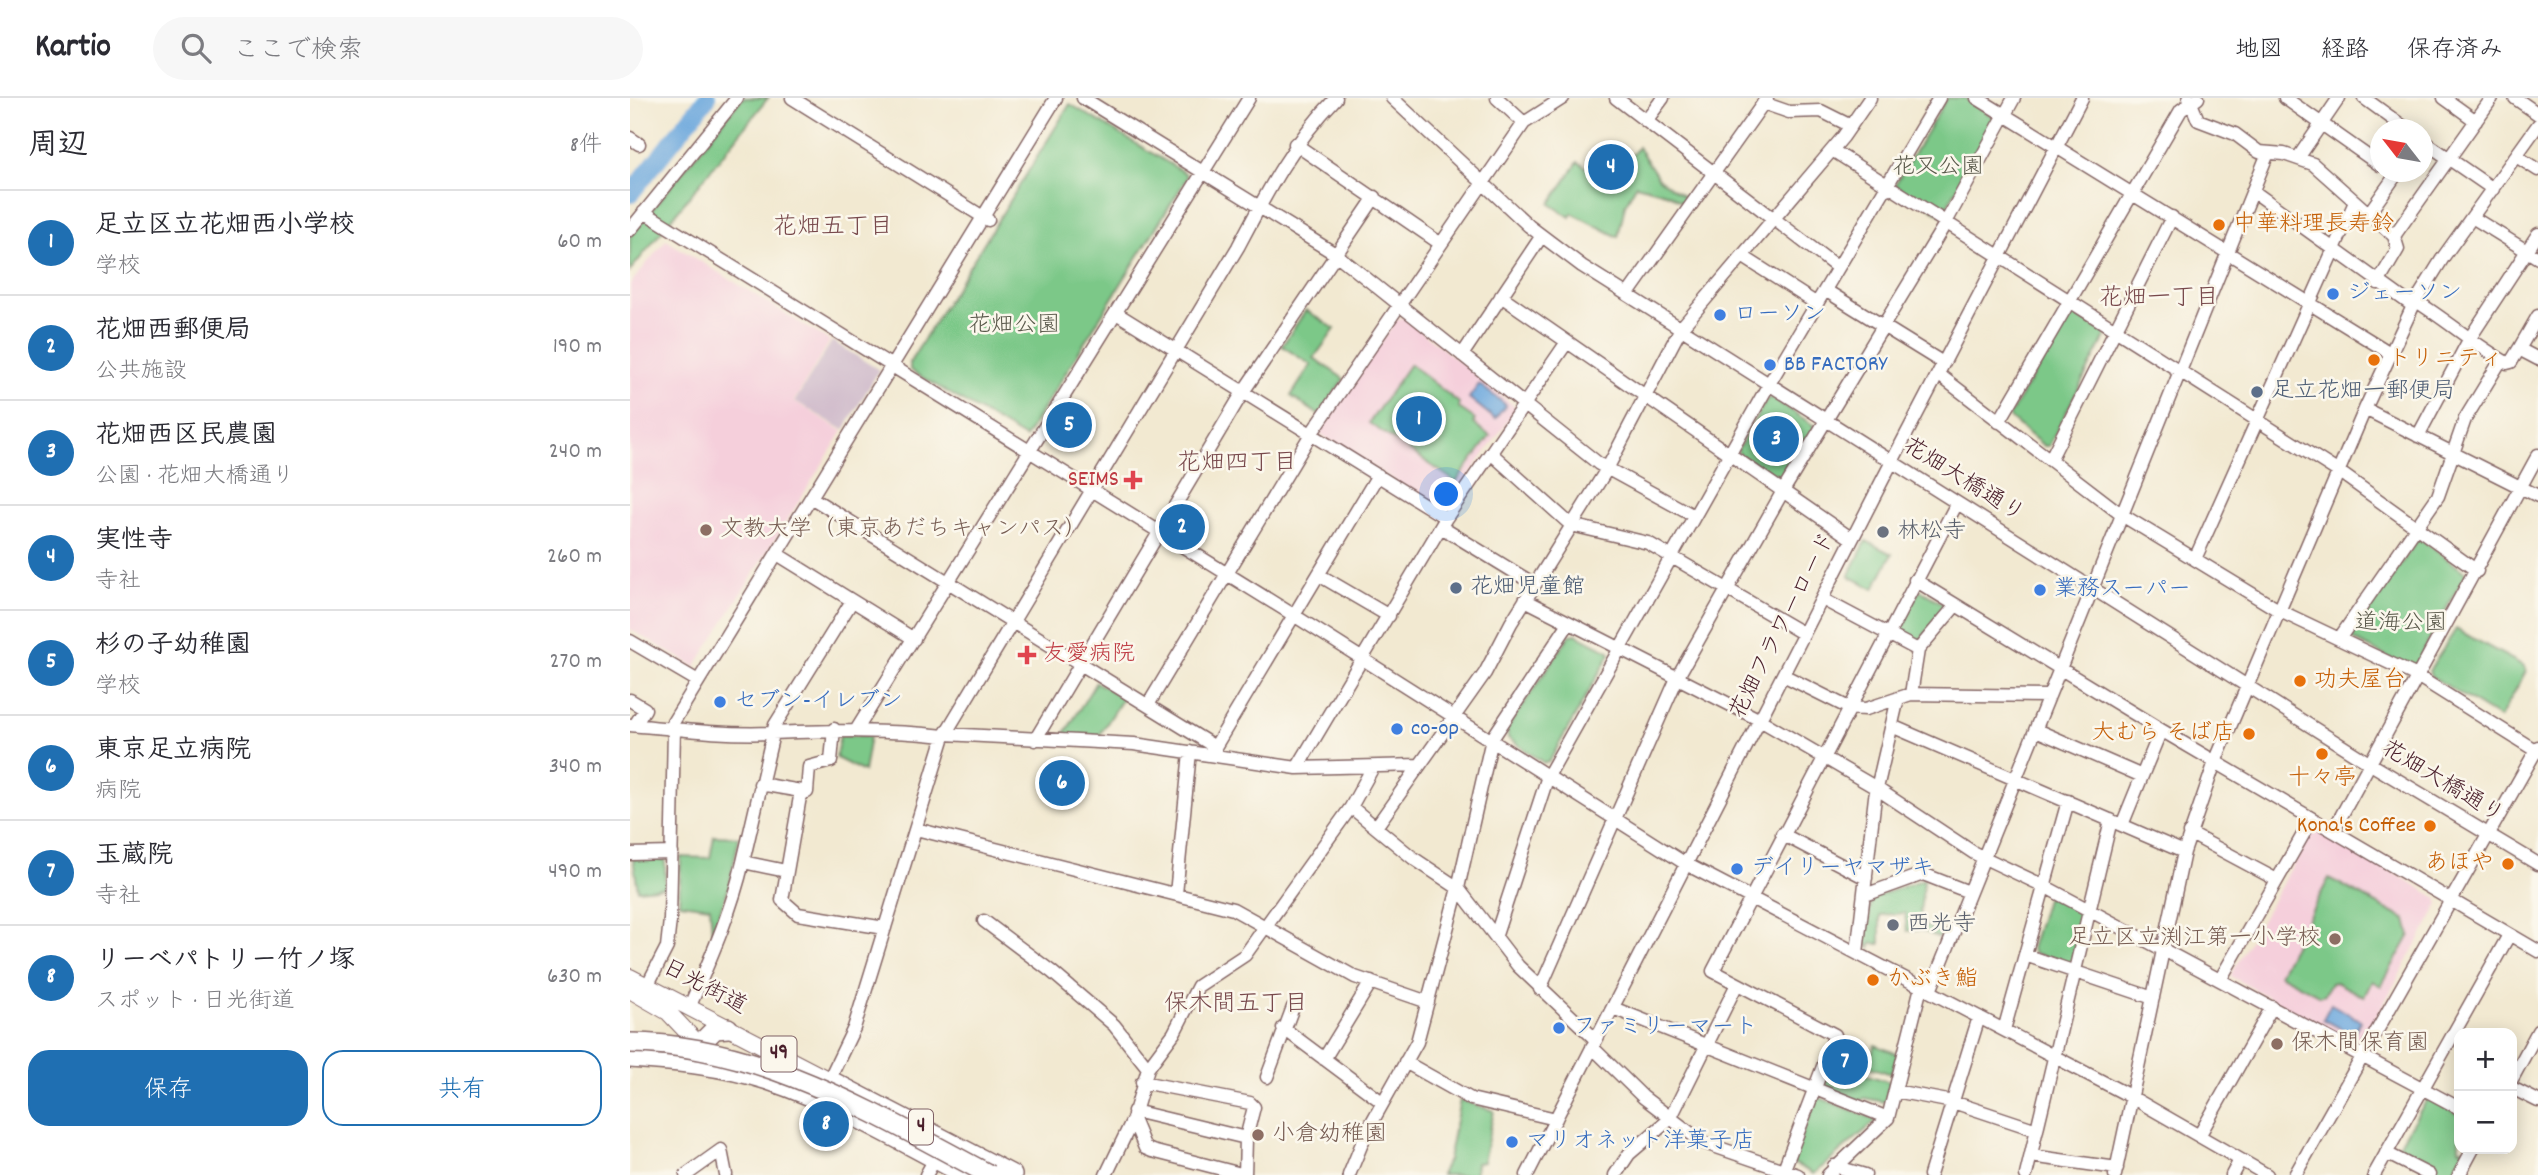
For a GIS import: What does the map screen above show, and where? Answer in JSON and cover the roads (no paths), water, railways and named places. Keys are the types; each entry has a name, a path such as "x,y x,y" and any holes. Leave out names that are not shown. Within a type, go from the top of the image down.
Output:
{"highway":[{"path":"704,1049 709,1032 728,1028"},
{"name":"4","path":"630,1043 710,1052 799,1077 990,1175"},
{"name":"4","path":"704,1049 742,1073"},
{"name":"4","path":"630,1058 685,1062 742,1073 819,1100 930,1167 966,1175"},
{"name":"4","path":"829,1080 1012,1175"}],"main road":[{"name":"日光街道","path":"630,977 829,1080"},
{"name":"日光街道","path":"630,990 668,1012 704,1049"}],"street":[{"path":"630,230 737,98"},
{"path":"792,98 986,218"},
{"path":"986,218 1056,98"},
{"path":"647,986 667,947 672,853 672,730 698,681 812,498 818,494 986,218 1064,98"},
{"path":"1083,98 1337,255 1607,469 1693,516"},
{"path":"858,729 1249,98"},
{"path":"819,1100 854,1028 944,735 1238,247 1295,144 1336,98"},
{"name":"花畑大橋通り","path":"1392,98 1542,237 1769,384 2369,763 2538,864"},
{"path":"1497,98 1524,123"},
{"path":"1148,705 1311,434 1440,244 1524,123 1563,98"},
{"path":"1616,98 1838,268"},
{"path":"1646,121 1663,98"},
{"path":"1376,827 1485,673 1534,584 1607,469 1681,328 1832,150 1870,98"},
{"path":"1496,935 1548,776 1769,384 1939,98"},
{"path":"1978,98 2390,353"},
{"path":"1540,989 1678,676 1783,491 1945,224 2014,98"},
{"name":"花畑フラワーロード","path":"1527,1175 1892,461 2082,98"},
{"path":"2285,98 2370,157"},
{"path":"2298,158 2339,98"},
{"path":"2444,98 2476,121"},
{"path":"2394,236 2492,98"},
{"path":"2515,98 2538,114"},
{"path":"1628,294 1765,100 1789,112 1821,111 1851,125"},
{"path":"1999,422 2181,110 2192,100 2198,120 2235,134 2267,156 2298,158 2330,176 2394,236 2398,249 2378,283"},
{"path":"2373,100 2395,119"},
{"path":"2031,1156 2116,1172 2184,852 2215,762 2390,353 2415,304 2538,125"},
{"path":"1295,144 1440,244"},
{"path":"2433,147 2493,189"},
{"path":"1832,150 2339,473 2477,570"},
{"path":"1831,1170 1888,1118 1926,989 2016,779 2267,156"},
{"path":"2516,156 2538,170"},
{"path":"2369,213 2388,182"},
{"path":"2253,191 2378,283 2452,323 2501,359 2511,362 2536,322"},
{"path":"1035,740 1243,392 1375,197"},
{"path":"2195,559 2356,202"},
{"path":"646,213 1492,739 1686,864 2133,1098 2267,1175"},
{"path":"2050,460 2172,217"},
{"path":"2473,217 2533,254"},
{"path":"2418,436 2470,338 2533,254 2538,234"},
{"path":"1462,355 1542,237"},
{"path":"1742,256 1817,304"},
{"path":"1825,290 1883,326 1940,369 1999,422 2122,515 2280,611 2417,677 2537,749 2295,1175"},
{"path":"1502,296 1852,539"},
{"path":"1116,313 1378,475 1443,523 1534,584"},
{"path":"1297,768 1443,523 1567,342"},
{"path":"2519,349 2538,359"},
{"path":"2339,639 2438,496 2465,419 2501,359"},
{"path":"2365,409 2538,496"},
{"path":"1492,453 1571,525 1648,543 1804,634"},
{"path":"2333,831 2538,455"},
{"path":"1215,751 1378,475"},
{"path":"812,498 1148,705 1215,751"},
{"path":"1351,807 1413,858 1458,888 1518,966 1670,1119 1713,1147 1792,1173 1814,1088 1835,1035 1713,971 1822,757 1957,503"},
{"path":"777,554 914,639"},
{"path":"1320,575 1389,616"},
{"path":"1915,580 2161,730 2538,951"},
{"path":"1822,599 1918,650"},
{"path":"1525,600 1620,646 1760,720 1984,856 2454,1105"},
{"path":"689,1008 719,940 743,862 772,733 852,601"},
{"path":"1857,953 1877,789 1894,727 1918,650 1956,605"},
{"path":"1349,1175 1381,1102 1417,1041 1458,888 1492,739 1569,623"},
{"path":"630,641 698,681"},
{"path":"1783,675 1849,708 1866,709 1905,696 2049,696"},
{"path":"630,700 645,709 633,725 672,730 772,733 858,729 1134,744 1190,752 1215,751 1297,768 1420,765"},
{"path":"1894,727 2184,852"},
{"path":"760,784 807,792 809,768 831,761 834,729"},
{"path":"2036,730 2142,776"},
{"path":"2026,1175 2089,911 2117,822 2142,776 2161,730"},
{"path":"1176,894 1190,752"},
{"path":"1106,1175 1134,1115 1147,1068 1174,1033 1198,986 1244,955 1351,807 1373,767"},
{"path":"801,791 782,900 798,914 885,928"},
{"path":"2004,1030 2068,801"},
{"path":"2220,980 2312,819"},
{"path":"916,829 1080,873 1233,909 1355,977 1428,1002"},
{"path":"2189,832 2277,880"},
{"path":"1782,834 1866,878"},
{"path":"630,854 672,853"},
{"path":"743,862 786,871"},
{"path":"1865,895 1923,874 1969,892"},
{"path":"984,921 1052,972 1114,1025 1147,1068"},
{"path":"2374,1175 2509,935"},
{"path":"2025,955 2153,998"},
{"path":"1324,1059 1371,982"},
{"path":"1619,1173 1629,1154 1670,1119 1737,984"},
{"path":"1267,1077 1293,1007"},
{"path":"2199,1136 2272,1007"},
{"path":"1613,1008 1888,1118"},
{"path":"1930,1175 1979,1017"},
{"path":"1283,1028 1381,1102"},
{"path":"2517,1070 2538,1031"},
{"path":"1405,1062 1471,1099 1556,1119"},
{"path":"1134,1115 1145,1148 1152,1152 1245,1175 1246,1138 1254,1107 1250,1103 1142,1082"},
{"path":"2517,1090 2538,1101"},
{"path":"1895,1091 1953,1102 2038,1130"},
{"path":"1134,1115 1246,1138"},
{"path":"686,1175 721,1150 726,1175"},
{"path":"2386,1153 2430,1175"},
{"path":"2459,1175 2470,1154"},
{"path":"2232,1175 2240,1160"},
{"path":"1831,1170 1865,1175"}],"water":[{"path":"1479,384 1506,405 1495,419 1469,398"},
{"path":"2331,1004 2361,1021 2353,1035 2323,1019"}],"waterway":[{"path":"630,194 707,98"}],"place":[{"name":"実性寺","path":"1611,167"},
{"name":"中華料理長寿鈴","path":"2219,225"},
{"name":"ジェーソン","path":"2333,294"},
{"name":"ローソン","path":"1720,315"},
{"name":"トリニティ","path":"2374,360"},
{"name":"BB FACTORY","path":"1770,365"},
{"name":"足立花畑一郵便局","path":"2257,392"},
{"name":"足立区立花畑西小学校","path":"1419,419"},
{"name":"杉の子幼稚園","path":"1069,425"},
{"name":"花畑西区民農園","path":"1776,439"},
{"name":"SEIMS","path":"1133,480"},
{"name":"花畑西郵便局","path":"1182,527"},
{"name":"文教大学（東京あだちキャンパス）","path":"706,530"},
{"name":"林松寺","path":"1883,532"},
{"name":"花畑児童館","path":"1456,588"},
{"name":"業務スーパー","path":"2040,590"},
{"name":"友愛病院","path":"1027,655"},
{"name":"功夫屋台","path":"2300,681"},
{"name":"セブン-イレブン","path":"720,702"},
{"name":"co-op","path":"1397,729"},
{"name":"大むら そば店","path":"2249,734"},
{"name":"十々亭","path":"2322,754"},
{"name":"東京足立病院","path":"1062,783"},
{"name":"Kona's Coffee","path":"2430,826"},
{"name":"あほや","path":"2508,864"},
{"name":"デイリーヤマザキ","path":"1737,869"},
{"name":"西光寺","path":"1893,925"},
{"name":"足立区立渕江第一小学校","path":"2335,939"},
{"name":"かぶき鮨","path":"1873,980"},
{"name":"ファミリーマート","path":"1559,1028"},
{"name":"保木間保育園","path":"2277,1044"},
{"name":"玉蔵院","path":"1845,1062"},
{"name":"リーベパトリー竹ノ塚","path":"826,1124"},
{"name":"小倉幼稚園","path":"1258,1135"},
{"name":"マリオネット洋菓子店","path":"1512,1142"}],"district":[{"name":"花畑五丁目","path":"833,228"},
{"name":"花畑一丁目","path":"2159,299"},
{"name":"花畑四丁目","path":"1237,464"},
{"name":"保木間五丁目","path":"1236,1005"}],"park label":[{"name":"花又公園","path":"1938,168"},
{"name":"花畑公園","path":"1014,326"},
{"name":"道海公園","path":"2401,624"}]}
